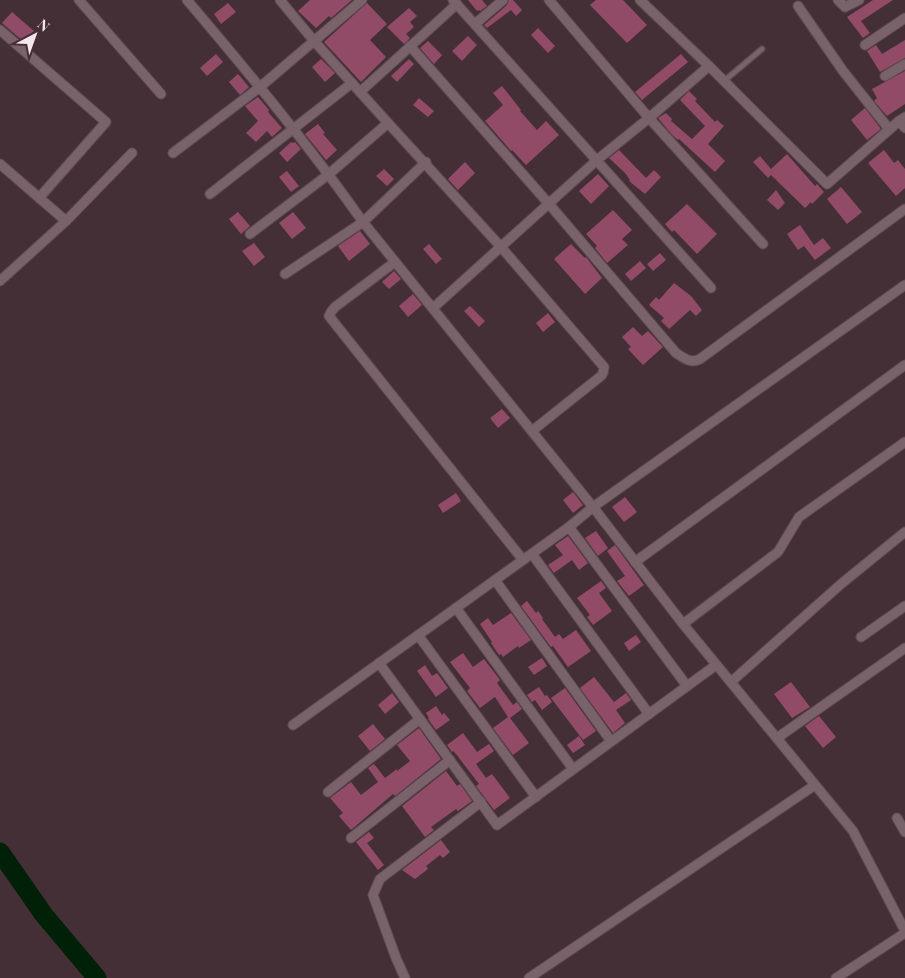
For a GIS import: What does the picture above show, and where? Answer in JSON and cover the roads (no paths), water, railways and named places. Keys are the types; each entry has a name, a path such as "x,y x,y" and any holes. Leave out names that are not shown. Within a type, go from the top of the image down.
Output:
{"street":[{"path":"78,0 161,94"},
{"path":"187,0 294,129 363,222 593,507 683,624 853,831 905,932 836,978"},
{"path":"280,0 314,41 426,162 501,247 602,365 604,370 601,376 532,431"},
{"path":"173,153 260,87 362,0"},
{"path":"549,0 649,118 763,244"},
{"path":"640,0 710,66 827,184 889,129 903,122"},
{"path":"838,0 846,8 859,0"},
{"path":"360,92 455,2 711,288"},
{"path":"475,24 499,2"},
{"path":"798,6 843,71 889,129"},
{"path":"865,45 905,18"},
{"path":"0,30 106,122 39,198"},
{"path":"410,46 549,204 676,353 689,361 695,362 905,209"},
{"path":"885,76 905,64"},
{"path":"432,308 597,160 710,66"},
{"path":"210,194 352,83"},
{"path":"250,234 329,174 388,122"},
{"path":"0,281 66,221 132,154"},
{"path":"285,274 363,222 426,162"},
{"path":"0,164 66,221"},
{"path":"395,262 335,307 329,316 522,560"},
{"path":"293,725 532,554 593,507 905,286"},
{"path":"635,562 905,365"},
{"path":"683,624 778,552 799,517 905,442"},
{"path":"569,527 687,686"},
{"path":"731,682 841,584 905,532"},
{"path":"532,554 649,714"},
{"path":"495,580 611,741"},
{"path":"861,637 905,606"},
{"path":"456,608 573,769"},
{"path":"418,635 536,797"},
{"path":"777,738 905,648"},
{"path":"379,664 497,825 716,665"},
{"path":"328,792 420,719"},
{"path":"351,838 450,760"},
{"path":"529,978 815,785"},
{"path":"405,978 373,895 380,879 481,802"},
{"path":"897,818 905,832"}],"lane":[{"path":"724,81 762,49"}],"waterway":[{"path":"0,852 44,915 97,978"}]}
